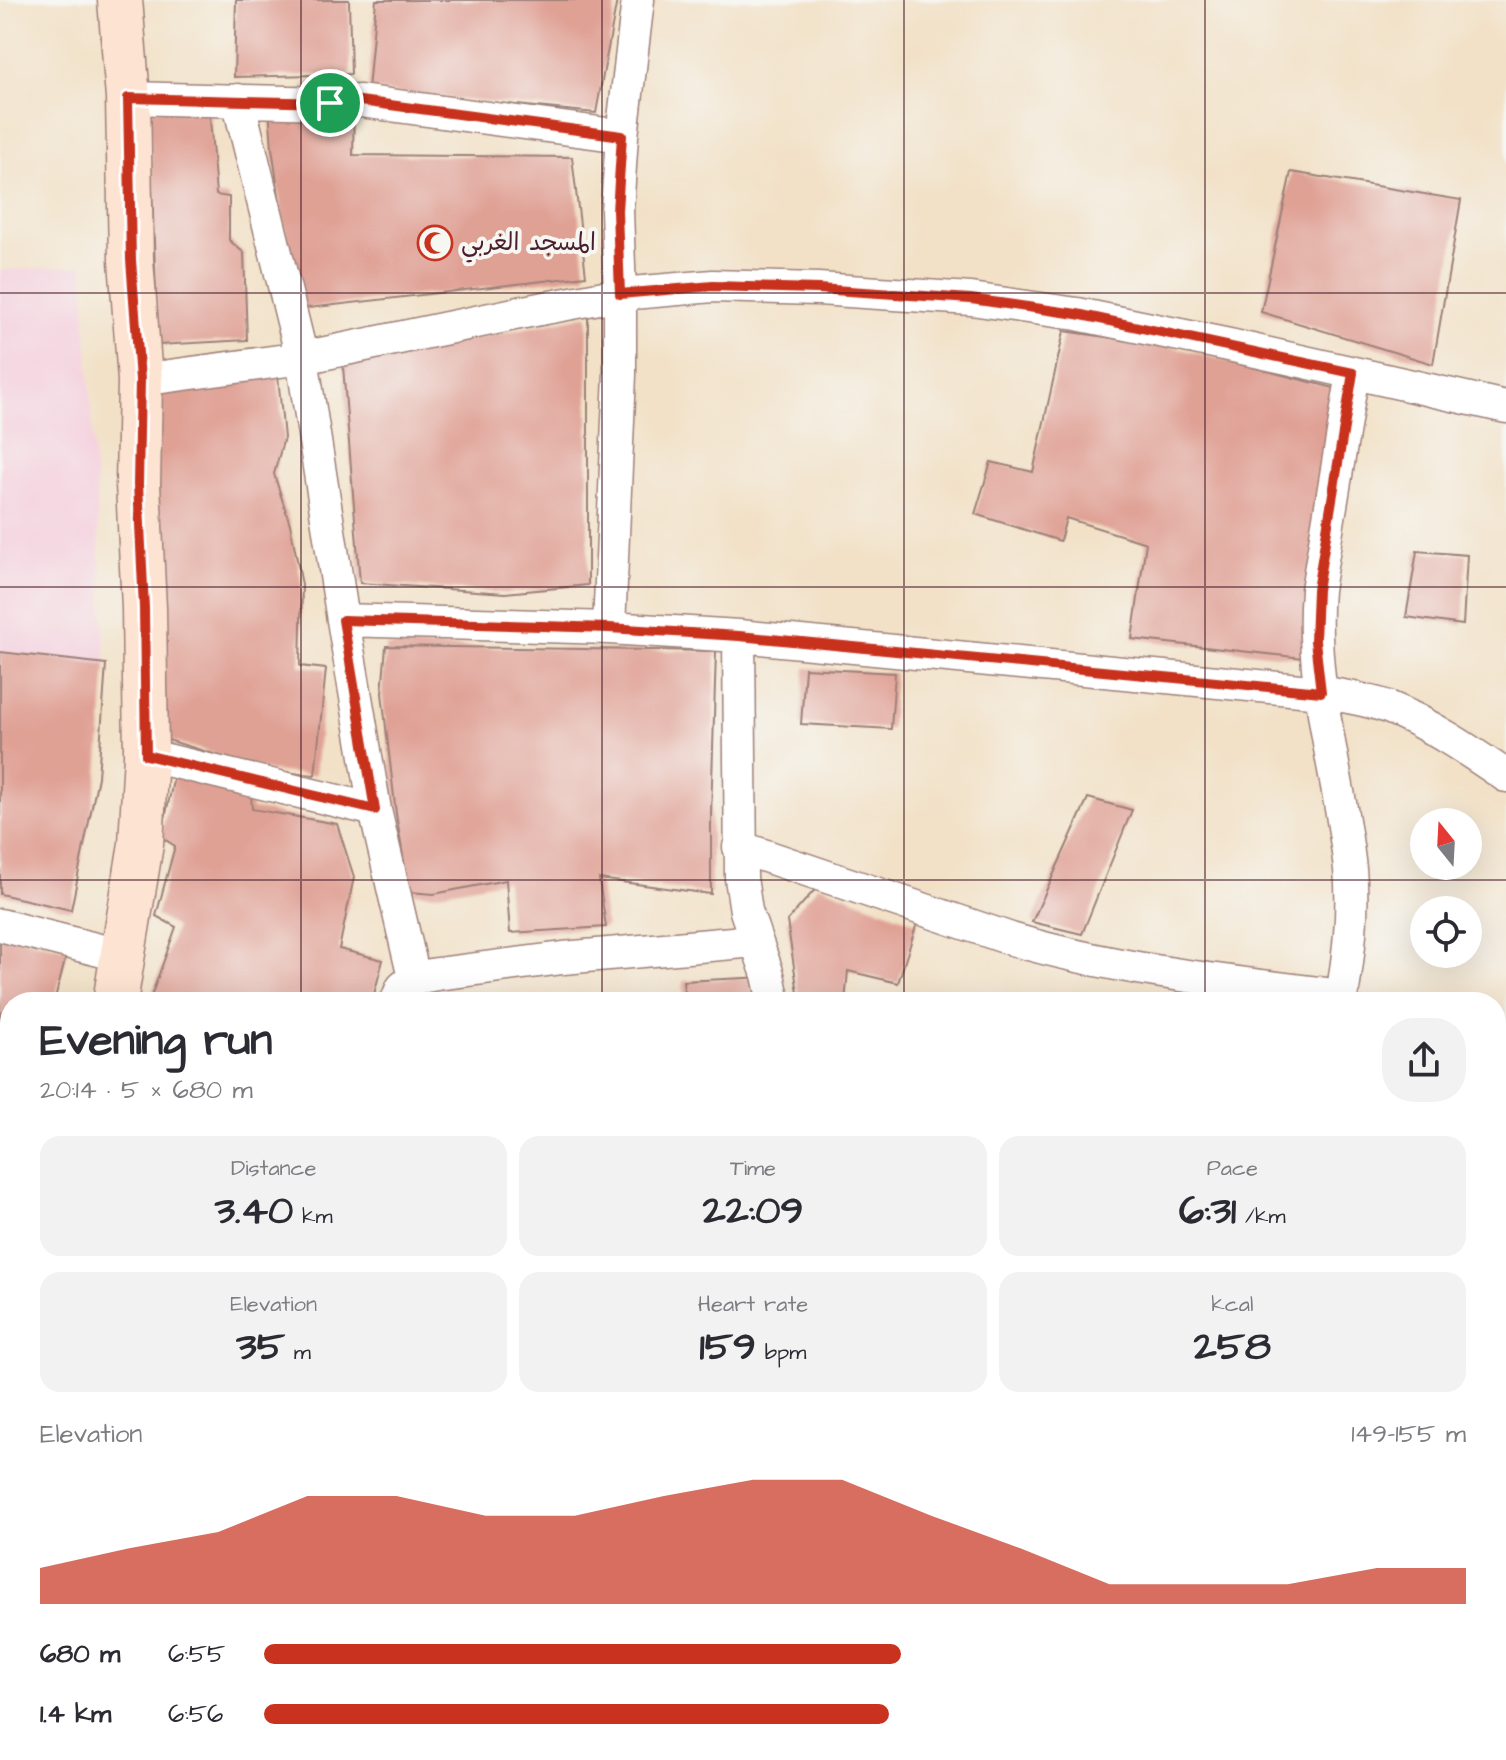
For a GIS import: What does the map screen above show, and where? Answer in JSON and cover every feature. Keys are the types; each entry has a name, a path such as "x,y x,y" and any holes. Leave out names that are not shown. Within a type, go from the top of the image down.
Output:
{"main road":[{"path":"117,992 141,844 146,755 138,484 140,380 131,260 128,98 120,0"}],"street":[{"path":"609,628 620,374 617,211 622,136 638,0"},
{"path":"128,98 360,101 622,136"},
{"path":"238,100 302,358 405,990 563,958 755,941"},
{"path":"140,380 302,358 620,294 713,286 971,299 1077,314 1506,407"},
{"path":"1343,992 1349,951 1350,869 1315,641 1317,590 1353,373"},
{"path":"343,620 609,628 739,636 1321,692 1388,707 1473,753 1506,776"},
{"path":"739,636 741,878 746,911 772,992"},
{"path":"146,755 375,810"},
{"path":"739,847 1056,952 1148,971 1311,992"},
{"path":"0,925 123,956"}],"shaded area":[{"path":"83,266 106,664 0,652 0,270"}],"building":[{"path":"236,0 349,0 351,74 234,77"},
{"path":"376,0 617,0 596,113 368,90"},
{"name":"المسجد الغربي","path":"354,104 353,155 572,157 586,276 300,309 281,209 269,107"},
{"path":"209,105 216,195 229,197 229,240 244,253 247,340 158,345 149,110"},
{"path":"1291,172 1461,200 1433,364 1261,312"},
{"path":"588,315 588,585 505,593 360,583 343,366"},
{"path":"1064,331 1169,346 1334,388 1303,658 1132,639 1146,543 1066,518 1060,541 975,514 991,462 1033,472"},
{"path":"278,376 284,438 274,474 290,524 302,585 300,666 326,669 315,775 270,771 155,736 157,388"},
{"path":"1417,551 1467,555 1463,625 1406,617"},
{"path":"386,646 716,651 711,894 599,879 606,927 510,933 506,880 434,894 409,892 382,693"},
{"path":"0,652 106,664 98,777 71,910 0,894"},
{"path":"805,668 895,673 891,729 801,724"},
{"path":"175,772 251,795 252,809 337,824 354,877 339,949 383,960 375,992 153,992 176,927 156,916 175,846 161,837"},
{"path":"1088,798 1132,810 1082,934 1032,922"},
{"path":"819,885 917,923 898,983 848,971 846,992 798,992 787,921"},
{"path":"0,933 68,949 57,992 0,992"},
{"path":"766,977 767,992 684,992 683,981"}],"place":[{"name":"المسجد الغربي","path":"435,243"}],"route":[{"path":"128,98 330,103 360,101 622,136 617,211 620,294 713,286 971,299 1077,314 1353,373 1317,590 1315,641 1321,692 739,636 609,628 343,620 375,810 146,755 138,484 140,380 131,260 128,98"}]}
